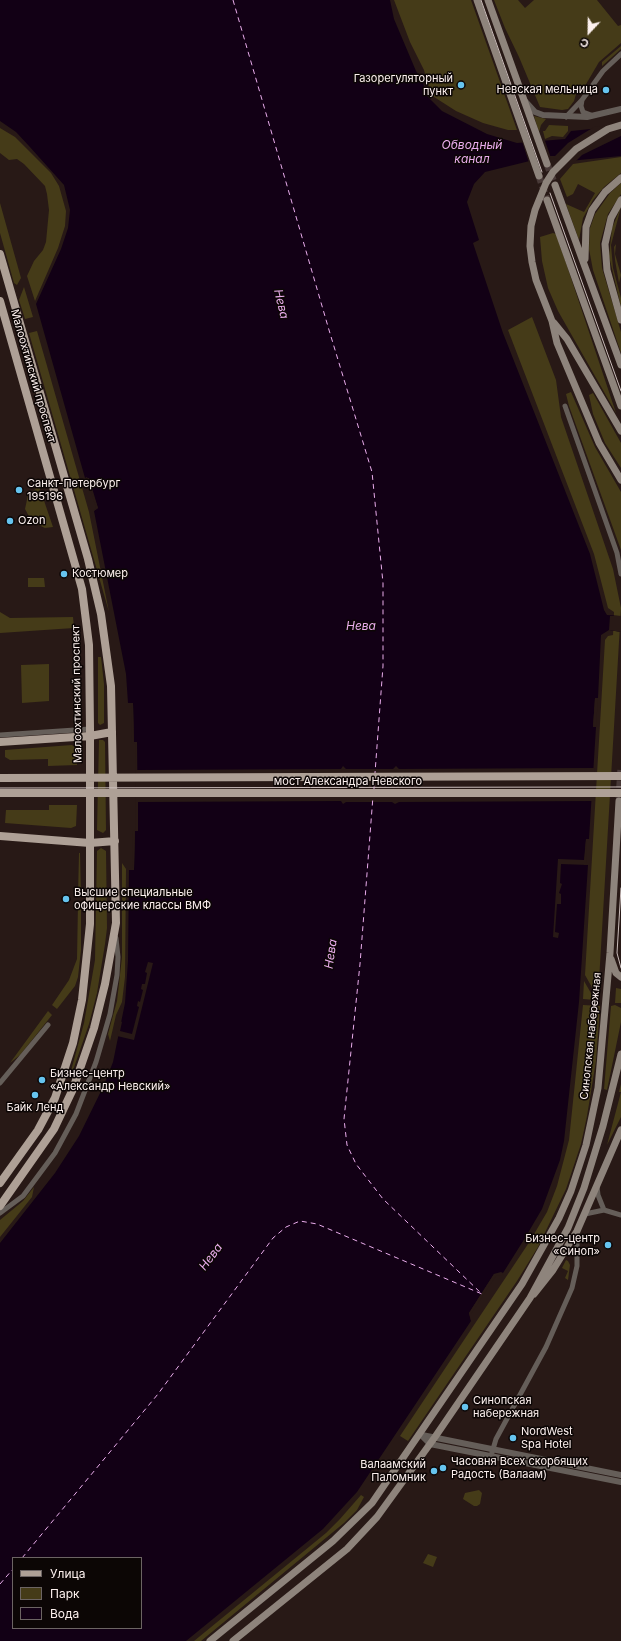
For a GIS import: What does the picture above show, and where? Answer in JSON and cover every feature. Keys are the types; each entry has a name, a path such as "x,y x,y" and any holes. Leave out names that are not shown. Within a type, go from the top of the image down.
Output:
{"main road":[{"path":"477,0 539,176"},
{"path":"488,0 547,163"},
{"path":"621,125 608,129 576,149 553,172 539,198 531,226 532,262 536,280 552,321 558,343 599,443 621,480"},
{"path":"586,268 584,239 588,218 598,200 612,184 621,178"},
{"path":"555,185 621,365"},
{"path":"547,200 621,406"},
{"path":"621,200 610,218 605,250 607,270 621,320"},
{"name":"Малоохтинский проспект","path":"0,254 94,584 108,654 111,686 116,922 94,1028 73,1089 54,1128 0,1206"},
{"name":"Малоохтинский проспект","path":"0,301 82,590 89,645 90,732 90,924 85,978 73,1043 55,1098 38,1130 0,1183"},
{"path":"552,321 567,339 621,431"},
{"path":"0,742 90,732 112,732"},
{"name":"мост Александра Невского","path":"0,778 621,776"},
{"name":"мост Александра Невского","path":"0,794 620,797"},
{"name":"Синопская набережная","path":"210,1641 348,1527 376,1497 522,1284 542,1252 571,1191 586,1145 598,1088 610,953 620,797"},
{"path":"0,836 114,841"},
{"path":"610,953 612,965 616,973 621,977"},
{"path":"233,1641 357,1539 395,1495 530,1298 557,1249 584,1188 603,1126 621,1054"},
{"path":"530,1298 541,1287 553,1270 577,1231 621,1130"}],"street":[{"path":"566,117 582,100 603,71 621,54"},
{"path":"525,100 532,109 541,115 566,117 592,115 621,109"},
{"path":"582,100 581,106 583,112 592,115"},
{"path":"565,406 617,553 621,574"},
{"path":"617,553 621,558"},
{"path":"0,734 90,732"},
{"path":"0,1213 23,1196 55,1153 70,1128 88,1086 113,1001 118,956 115,932"},
{"path":"0,1083 48,1025"},
{"path":"597,1185 598,1195 604,1210"},
{"path":"585,1214 604,1210 621,1215"},
{"path":"491,1456 496,1439 552,1336 572,1288 577,1266 577,1231"},
{"path":"420,1434 621,1475"},
{"path":"420,1434 430,1444 621,1482"}],"green space":[{"path":"394,0 471,0 517,130 508,130 483,123 456,111 431,95 424,70 410,42"},
{"path":"494,0 518,0 525,8 534,0 597,0 618,26 621,25 621,43 599,62 582,91 576,94 574,101 568,109 562,110 540,107"},
{"path":"621,46 621,49 602,66 602,62"},
{"path":"534,116 546,119 541,125 539,132"},
{"path":"549,125 568,126 568,131 563,137 552,136 545,139 543,131 545,131"},
{"path":"0,128 15,137 51,173 59,186 66,211 65,226 58,248 35,301 27,276 34,261 43,250 46,242 49,210 47,194 45,186 24,164 17,159 9,160 0,153"},
{"path":"621,157 621,173 604,187 593,200 583,218 579,240 566,204 584,212 595,193 578,184 573,194 567,197 560,179 573,164"},
{"path":"621,183 621,194 608,214 600,243 602,268 621,332 621,353 593,270 589,249 590,228 595,214 610,193"},
{"path":"0,203 21,278 17,285 14,283 0,233"},
{"path":"621,207 611,245 613,268 621,298 621,307 609,256 612,228"},
{"path":"553,233 556,234 616,413 558,311 548,288 542,261 540,237"},
{"path":"616,244 615,254 621,275 619,283 614,247"},
{"path":"24,287 33,317 25,319 19,300"},
{"path":"532,317 556,380 561,417 613,569 621,608 598,998 585,975 605,640 608,636 613,635 614,612 608,608 594,554 508,330"},
{"path":"37,331 89,512 109,612 29,333"},
{"path":"571,392 595,447 621,492 621,550 569,406 566,394"},
{"path":"593,393 621,443 621,468 605,443 593,414 589,395"},
{"path":"39,486 53,527 45,528 32,522 25,509 28,495"},
{"path":"28,578 44,578 45,587 28,587"},
{"path":"0,612 10,618 73,617 74,628 0,633"},
{"path":"98,657 101,657 104,684 104,723 100,725 98,723"},
{"path":"49,664 49,701 22,703 21,665"},
{"path":"99,740 103,740 105,742 106,830 103,833 97,830"},
{"path":"72,745 77,749 77,765 48,766 48,759 10,760 5,757 5,750"},
{"path":"49,805 77,805 76,826 71,828 5,823 6,810 49,810"},
{"path":"101,848 106,851 107,928 105,944 97,993 89,1024 70,1079 69,1078 84,1023 95,960 97,851"},
{"path":"80,853 81,896 78,896"},
{"path":"122,863 126,869 125,977 122,1002 116,1015 110,1041 108,1034 117,1001 122,957"},
{"path":"78,903 81,903 81,950 78,977 75,986 57,1009 52,1005 69,980 77,959"},
{"path":"584,981 595,1000 583,999"},
{"path":"616,988 621,989 621,1003 615,1003"},
{"path":"583,1005 600,1006 596,1061 581,1144 566,1189 538,1247 517,1281 408,1441 400,1436 530,1241 547,1212 557,1186 569,1140"},
{"path":"615,1005 621,1008 621,1022 607,1090 604,1089 611,1006"},
{"path":"48,1011 52,1015 20,1055 10,1063"},
{"path":"621,1092 621,1117 607,1145"},
{"path":"34,1187 32,1197 0,1237 0,1220 23,1201"},
{"path":"566,1260 570,1265 568,1280 565,1278 568,1271 562,1268"},
{"path":"479,1490 482,1493 480,1504 477,1506 474,1506 463,1499 465,1493"},
{"path":"361,1495 364,1497 357,1510 344,1523 201,1641 194,1641 326,1533"},
{"path":"428,1554 437,1557 433,1567 423,1563"}],"water":[{"name":"Нева","path":"0,0 390,0 394,19 416,71 423,82 426,95 442,111 487,134 517,143 565,139 571,131 621,126 621,156 569,161 556,156 550,156 485,172 474,184 467,202 479,240 473,243 503,333 590,554 604,610 607,615 621,616 621,632 609,630 601,635 598,698 595,698 593,727 596,727 589,839 586,839 584,865 588,865 579,1002 564,1141 560,1160 542,1209 525,1238 503,1273 494,1274 469,1313 471,1321 357,1492 323,1529 186,1641 0,1641 0,1243 55,1173 79,1136 104,1085 113,1062 125,1003 128,961 129,870 134,869 135,831 138,831 137,742 134,742 133,703 128,703 126,674 94,511 98,508 89,478 85,478 36,304 61,249 68,228 70,210 64,185 16,132 0,121"}],"pier":[{"path":"621,124 621,136 582,155 574,163 553,158 568,143 594,127"},
{"path":"544,138 551,158 529,163 522,141"},
{"path":"87,477 98,508 94,511 96,508 87,479 85,478"},
{"path":"610,616 621,616 621,632 609,630"},
{"path":"595,698 598,698 596,727 593,727"},
{"path":"128,703 133,703 134,742 137,742 137,770 341,769 343,766 346,769 393,769 396,766 399,769 595,768 594,801 399,802 395,804 392,802 346,802 343,804 341,801 138,802 138,831 135,831 134,870 129,870 129,868 132,868 133,831 136,829 135,744 132,743 131,705 128,705"},
{"path":"586,839 589,839 587,841 586,863 588,865 561,864 560,883 562,884 559,893 561,894 561,904 557,904 555,932 559,933 558,938 553,937 558,859 584,860"},
{"path":"148,962 153,963 134,1040 117,1036 120,1021 122,1022 120,1031 132,1034 139,1007 137,1006 138,1001 140,1002 143,990 141,989 142,984 145,984 147,973 145,972"},
{"path":"501,1272 503,1273 502,1275 496,1276 471,1314 471,1321 469,1313 494,1274"}],"ferry route":[{"path":"233,0 372,472 383,583 383,666 375,773"},
{"path":"374,780 374,789"},
{"path":"23,1557 158,1394 273,1238 286,1227 300,1221 317,1224 482,1294 383,1199 356,1164 347,1145 344,1119 360,964 373,796"},
{"path":"0,1584 12,1570"}],"tunnel":[{"path":"547,164 555,185"},
{"path":"539,176 547,200"},
{"path":"619,798 621,768"}],"tram line":[{"path":"481,0 542,172"},
{"path":"550,193 621,391"},
{"path":"0,788 621,787"},
{"path":"621,888 617,953 621,968"}],"place":[{"name":"Газорегуляторный пункт","path":"461,85"},
{"name":"Невская мельница","path":"606,90"},
{"name":"Санкт-Петербург 195196","path":"19,490"},
{"name":"Ozon","path":"10,521"},
{"name":"Костюмер","path":"64,574"},
{"name":"Высшие специальные офицерские классы ВМФ","path":"66,899"},
{"name":"Бизнес-центр «Александр Невский»","path":"42,1080"},
{"name":"Байк Ленд","path":"35,1095"},
{"name":"Бизнес-центр «Синоп»","path":"608,1245"},
{"name":"Синопская набережная","path":"465,1407"},
{"name":"NordWest Spa Hotel","path":"513,1438"},
{"name":"Часовня Всех скорбящих Радость (Валаам)","path":"443,1468"},
{"name":"Валаамский Паломник","path":"434,1471"}],"water label":[{"name":"Обводный канал","path":"472,152"}]}
